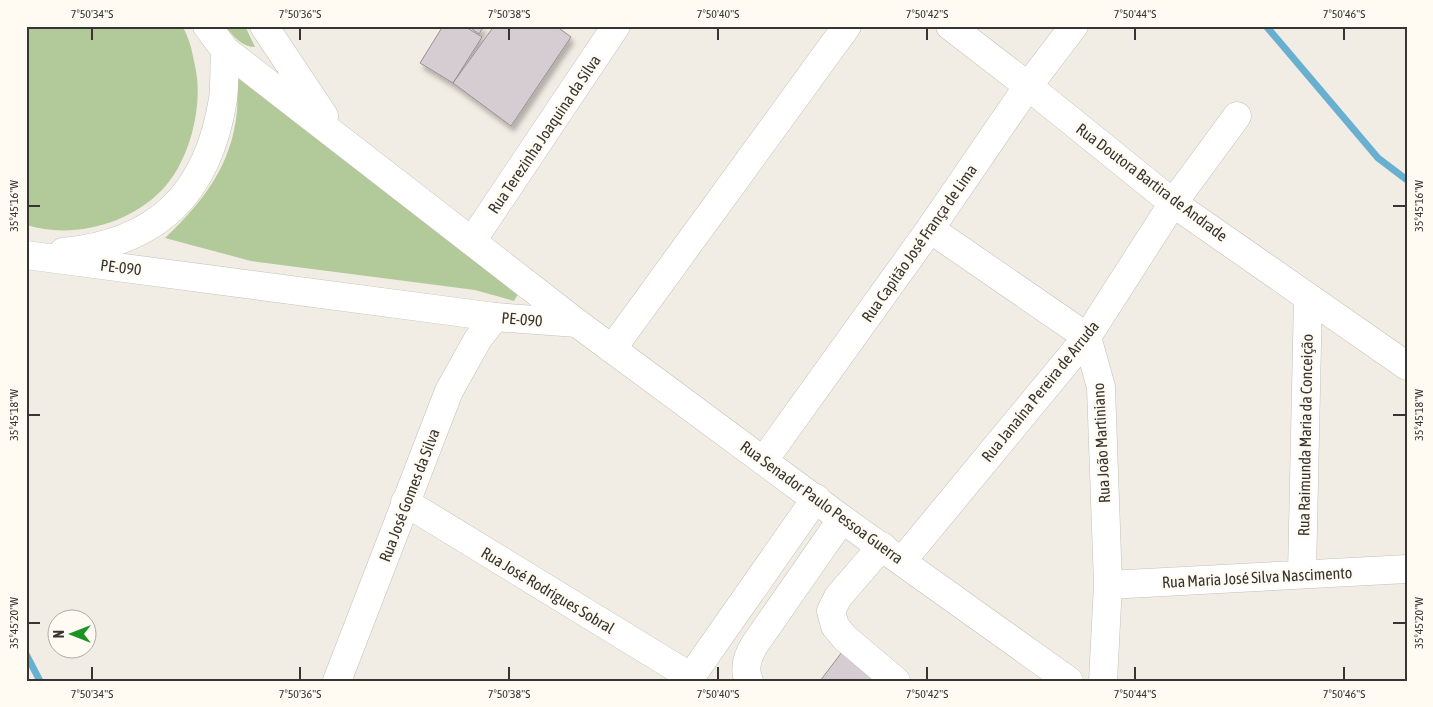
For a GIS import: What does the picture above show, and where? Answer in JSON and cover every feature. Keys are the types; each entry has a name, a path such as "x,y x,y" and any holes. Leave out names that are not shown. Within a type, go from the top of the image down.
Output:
{"street":[{"name":"PE-090","path":"207,26 225,50 336,134 577,323"},
{"name":"PE-090","path":"264,26 336,134"},
{"name":"Rua Terezinha Joaquina da Silva","path":"472,242 616,26"},
{"path":"612,349 847,26"},
{"name":"Rua Doutora Bartira de Andrade","path":"950,26 1173,202 1407,366"},
{"name":"Rua Capitão José França de Lima","path":"764,460 930,229 1028,86 1074,26"},
{"name":"PE-090","path":"26,255 74,250 127,238 152,226 189,192 212,147 223,98 225,50"},
{"name":"Rua Janaína Pereira de Arruda","path":"896,681 845,638 835,626 831,611 838,597 892,553 1087,337 1173,202 1237,116"},
{"path":"930,229 1087,337"},
{"name":"PE-090","path":"26,255 495,317 577,323"},
{"name":"Rua Raimunda Maria da Conceição","path":"1302,574 1308,296"},
{"name":"Rua José Gomes da Silva","path":"337,681 449,391 478,339 495,317"},
{"name":"Rua Senador Paulo Pessoa Guerra","path":"577,323 816,498 842,520 892,553 1069,681"},
{"name":"Rua João Martiniano","path":"1087,337 1100,387 1108,585 1103,681"},
{"path":"690,679 816,498"},
{"name":"Rua José Rodrigues Sobral","path":"405,502 690,679"},
{"path":"749,681 747,676 747,657 842,520"},
{"name":"Rua Maria José Silva Nascimento","path":"1108,585 1407,569"}],"green space":[{"path":"26,26 182,26 190,45 197,81 198,97 192,132 180,165 171,179 161,191 132,213 98,226 80,229 44,229 26,225"},
{"path":"225,26 245,26 255,47 242,43"},
{"path":"236,72 518,294 514,301 475,290 251,261 165,238 192,211 203,196 222,165 229,149 237,111"}],"building":[{"path":"443,26 464,26 482,37 453,83 420,63"},
{"path":"468,26 484,26 479,34"},
{"path":"494,26 556,26 571,37 511,126 453,83"},
{"path":"842,652 880,681 820,681"}],"waterway":[{"path":"1266,26 1378,158 1407,180"},
{"path":"26,654 40,681"}]}
